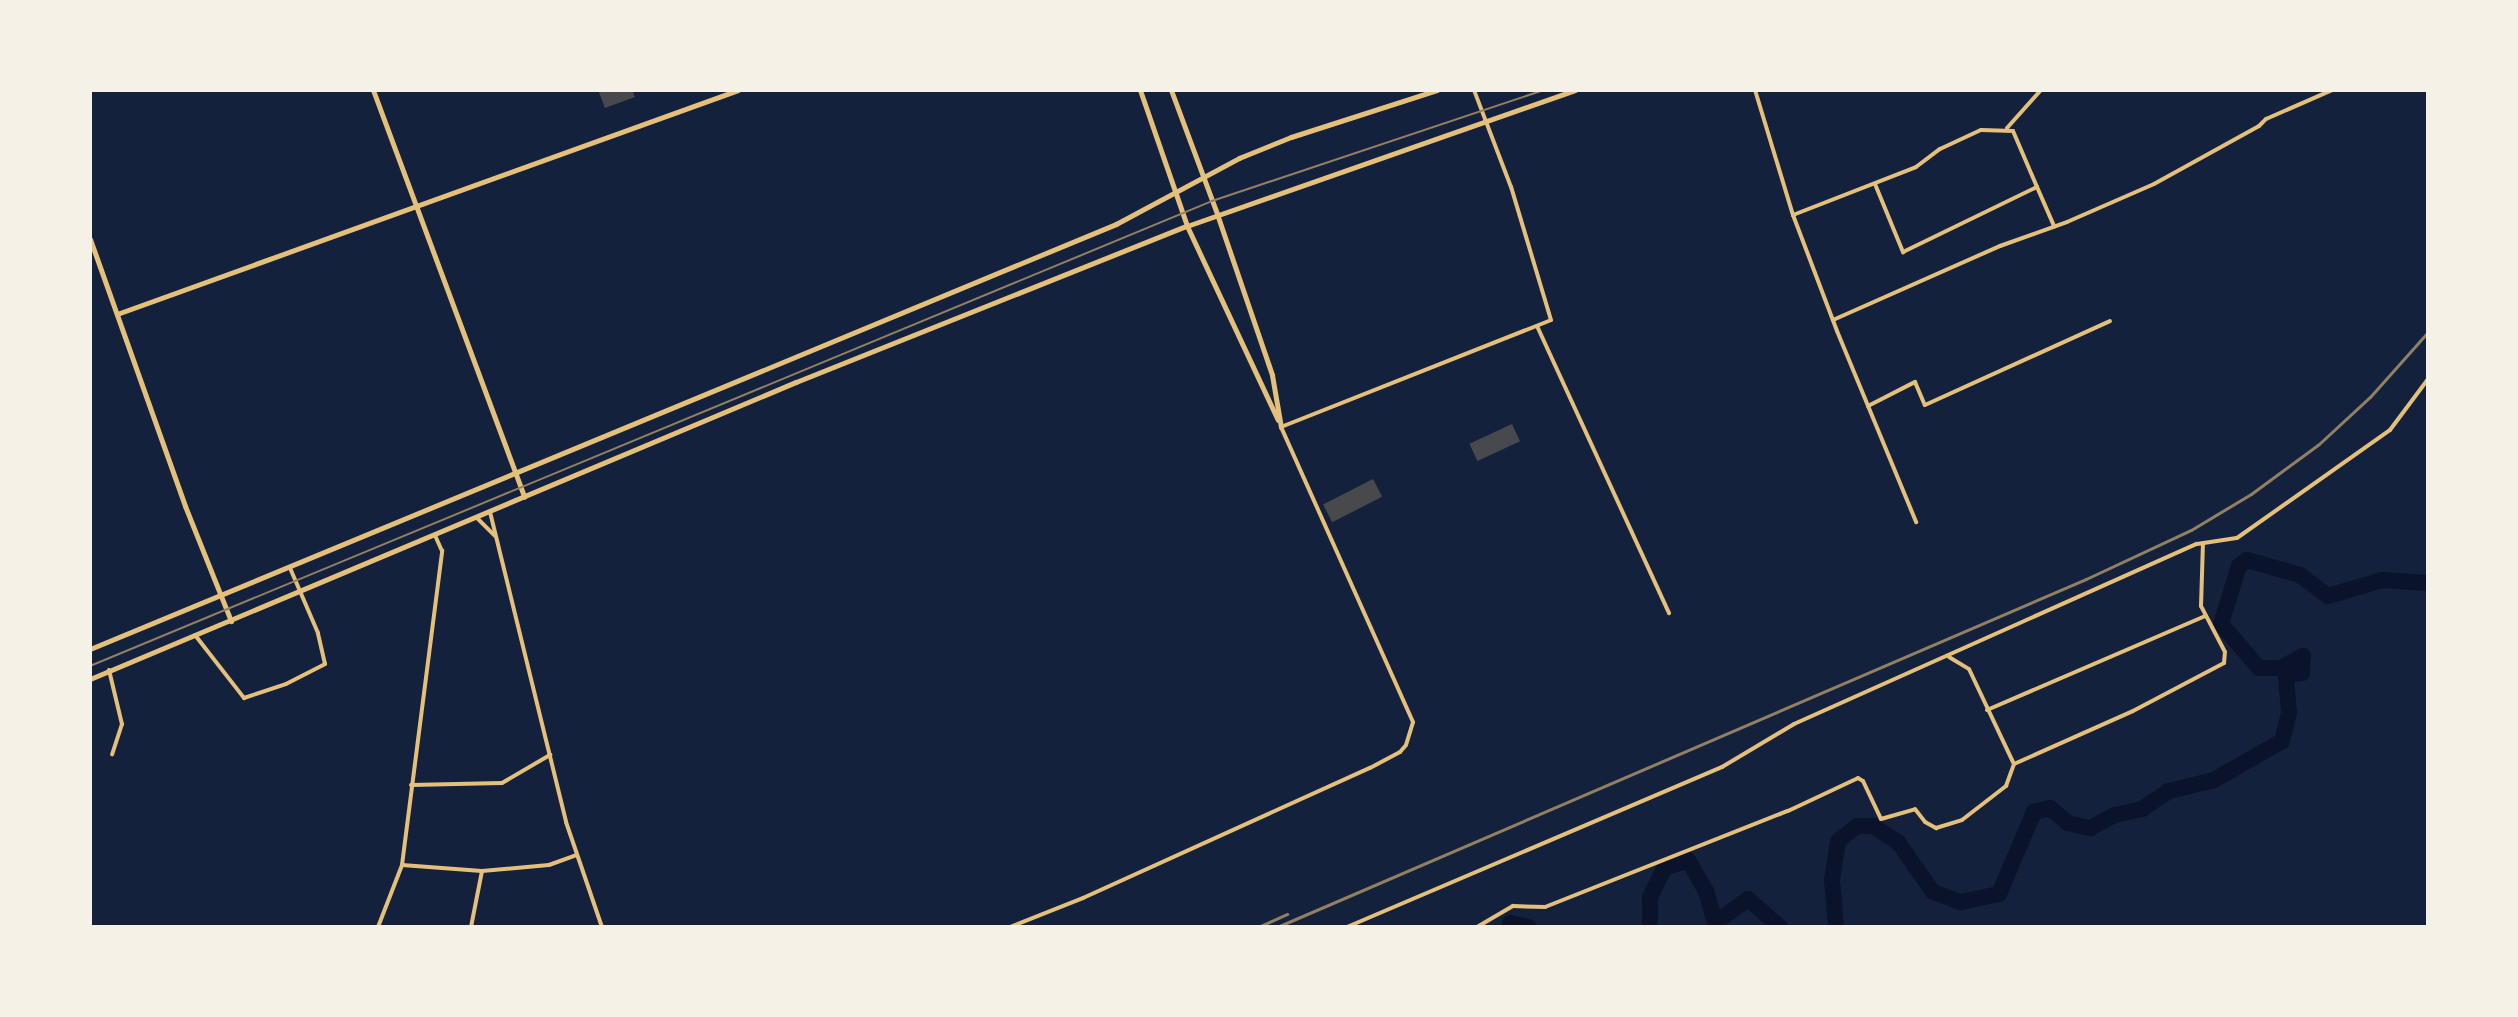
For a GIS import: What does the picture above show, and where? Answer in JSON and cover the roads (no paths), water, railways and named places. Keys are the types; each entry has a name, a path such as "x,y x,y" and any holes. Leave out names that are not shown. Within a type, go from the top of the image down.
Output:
{"main road":[{"path":"373,90 524,497"},
{"path":"117,314 738,90"},
{"path":"1140,90 1187,226 1281,427"},
{"path":"1171,90 1272,375 1281,427"},
{"path":"90,649 1101,230 1239,158 1291,137 1437,90"},
{"path":"90,679 639,448 1217,214 1575,90"},
{"path":"90,239 231,621"}],"street":[{"path":"1010,927 1153,867 1400,752 1413,722 1281,427 1551,320 1487,121 1474,90"},
{"path":"1755,90 1793,215 1916,522"},
{"path":"2007,128 2041,90"},
{"path":"1833,320 2000,246 2054,227 2154,184 2259,126 2266,119 2332,90"},
{"path":"1793,215 1916,167 1940,149 1981,130 2007,128 2017,135 2054,227"},
{"path":"1875,184 1903,252 2037,187"},
{"path":"1868,406 1915,382 1925,405 2110,321"},
{"path":"1537,326 1669,613"},
{"path":"1347,927 1722,767 1794,724 2203,543 2226,541 2251,530 2390,430 2428,379"},
{"path":"490,512 576,855 602,927"},
{"path":"477,518 496,536"},
{"path":"378,927 402,865 442,551 435,535"},
{"path":"2014,764 2133,711 2219,667 2225,652 2205,616 2200,593 2203,543"},
{"path":"195,635 244,698 286,684 325,664 318,633 290,568"},
{"path":"1987,710 2205,616"},
{"path":"1477,927 1513,906 1545,907 1788,811 1858,778 1863,781 1881,819 1915,809 1930,826 1943,828 1994,798 2010,781 2014,764 1969,669 1947,656"},
{"path":"109,670 122,724 112,754"},
{"path":"411,785 502,783 550,755"},
{"path":"402,865 482,871 549,865 576,855"},
{"path":"471,927 482,871"}],"waterway":[{"path":"1836,927 1832,880 1838,841 1857,826 1873,826 1898,842 1933,892 1961,902 1999,894 2034,812 2050,808 2068,823 2090,828 2114,815 2142,809 2169,791 2214,780 2282,741 2289,712 2286,675 2302,673 2303,656 2280,668 2259,668 2221,624 2239,566 2247,560 2300,575 2328,596 2382,580 2428,583"},
{"path":"1650,927 1650,897 1664,868 1688,860 1706,891 1715,923 1748,899 1780,927"},
{"path":"1509,927 1510,923 1529,927"}],"tram line":[{"path":"90,666 1212,201 1544,90"}],"railway":[{"path":"1277,927 2086,579 2191,530 2251,494 2319,444 2370,397 2428,332"},
{"path":"1258,927 1287,914"}]}
